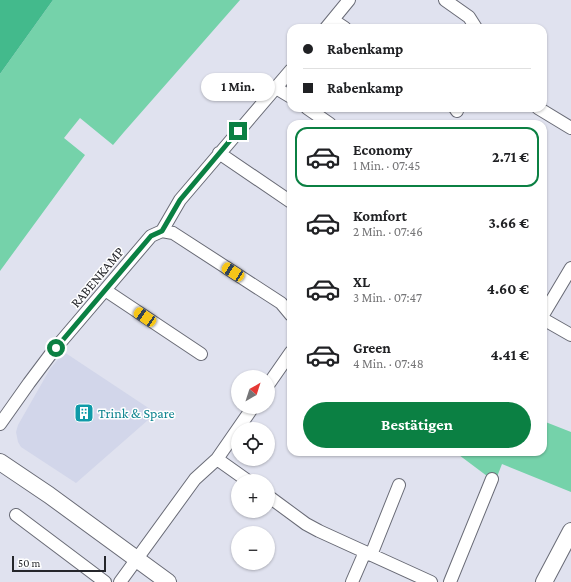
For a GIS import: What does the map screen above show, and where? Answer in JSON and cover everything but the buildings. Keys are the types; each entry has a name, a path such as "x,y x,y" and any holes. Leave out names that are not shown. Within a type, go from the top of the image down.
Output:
{"main road":[{"path":"0,462 168,582"},
{"path":"544,582 571,531"}],"street":[{"path":"330,24 349,0"},
{"path":"445,0 469,17 473,24"},
{"name":"RABENKAMP","path":"0,424 53,351 151,236 162,231 180,200 287,75"},
{"path":"276,88 287,95"},
{"path":"313,112 324,120"},
{"path":"545,112 571,128"},
{"path":"219,153 287,199"},
{"path":"162,231 173,233 281,303 287,310"},
{"path":"547,308 571,268"},
{"path":"105,290 202,354"},
{"path":"547,321 571,335"},
{"path":"275,375 287,358"},
{"path":"120,582 195,479 217,459 248,414"},
{"path":"217,459 238,474"},
{"path":"450,582 492,479"},
{"path":"352,582 368,554 399,486"},
{"path":"275,501 306,524 431,582"},
{"path":"16,515 105,582"}],"shaded area":[{"path":"64,352 156,413 76,483 21,447 18,442 16,432 18,425 50,369"}],"green space":[{"path":"0,0 53,0 0,74"},
{"path":"53,0 240,0 113,145 80,118 64,138 85,155 0,271 0,74"},
{"path":"547,423 571,432 571,492 502,464 495,482 460,456 547,456"}],"place":[{"name":"Trink & Spare","path":"84,413"}],"route":[{"path":"56,348 151,236 162,231 180,200 238,131"}]}
